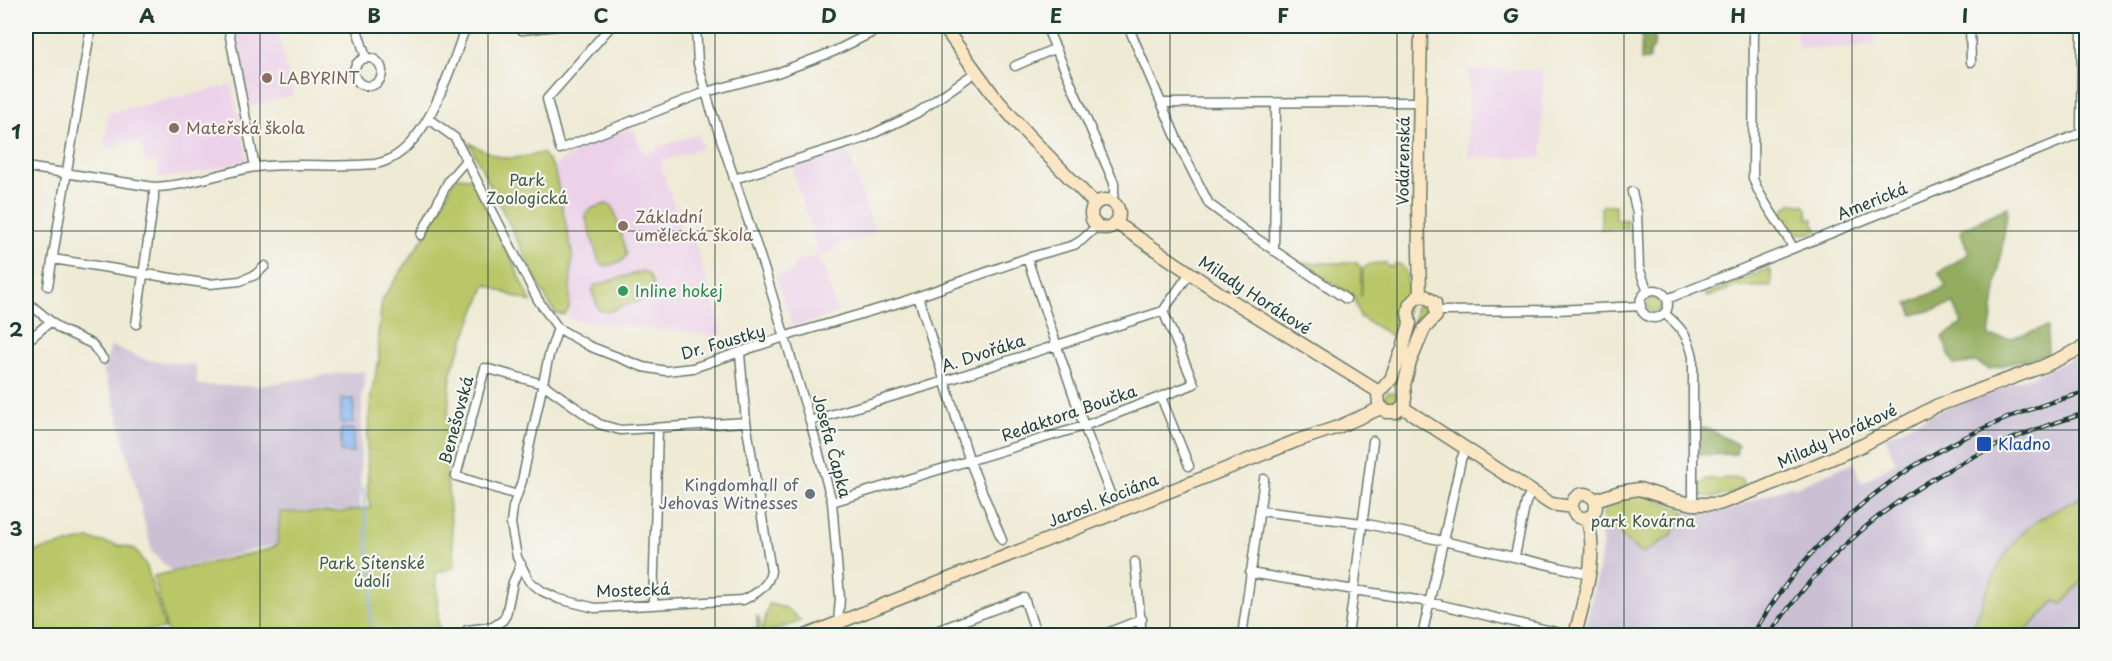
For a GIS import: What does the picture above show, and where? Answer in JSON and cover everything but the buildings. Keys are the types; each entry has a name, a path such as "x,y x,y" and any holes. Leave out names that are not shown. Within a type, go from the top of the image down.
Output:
{"street":[{"path":"48,286 91,26"},
{"path":"228,26 255,167"},
{"path":"356,26 366,58"},
{"path":"26,168 154,188 175,187 255,167 370,164 387,161 411,143 429,119 466,26"},
{"path":"522,30 557,26"},
{"path":"611,26 547,99 560,149 706,92 777,73 835,51 885,26"},
{"name":"Josefa Čapka","path":"696,26 698,64 765,271 832,502 840,598 838,629"},
{"path":"944,26 976,72 1026,134 1095,204"},
{"path":"1046,26 1114,183 1112,202"},
{"path":"1128,26 1187,162 1209,204 1346,299"},
{"name":"Vodárenská","path":"1420,296 1418,193 1421,26"},
{"path":"1754,26 1753,178 1756,189 1781,225 1793,248"},
{"path":"1971,26 1971,62"},
{"path":"1999,26 2033,27"},
{"path":"2082,26 2084,132"},
{"path":"1015,66 1056,48"},
{"path":"734,179 862,139 917,113 976,72"},
{"path":"1162,103 1420,102"},
{"path":"1274,251 1276,103"},
{"name":"Dr. Foustky","path":"429,119 455,138 538,300 558,328 608,354 654,370 673,371 693,368 740,354 793,334 1074,245 1083,240 1097,226"},
{"name":"Americká","path":"1667,299 2084,132"},
{"path":"421,235 449,180 467,159"},
{"path":"136,324 154,188"},
{"path":"1632,192 1637,213 1639,268 1648,292"},
{"path":"1102,200 1112,202 1118,209 1119,218 1116,223 1109,228 1097,226 1092,222 1090,213 1095,204 1102,200"},
{"name":"Milady Horákové","path":"1116,223 1190,273 1379,392"},
{"path":"1027,258 1084,426 1111,496"},
{"path":"53,259 208,284 240,281 255,275 265,266"},
{"path":"1163,311 1190,273"},
{"path":"1658,291 1667,299 1668,307 1665,314 1658,318 1643,313 1642,298 1648,292 1658,291"},
{"path":"918,296 970,462 1002,540"},
{"path":"1420,296 1432,300 1437,311 1435,318 1424,329 1410,362 1404,385 1405,398 1402,407 1393,413 1385,411 1377,400 1379,392 1391,379 1403,348 1410,323 1408,312 1410,304 1420,296"},
{"path":"26,301 50,322 92,344 101,356"},
{"path":"1437,311 1556,310 1641,306"},
{"name":"A. Dvořáka","path":"810,421 945,381 1163,311"},
{"name":"Redaktora Boučka","path":"832,502 1084,426 1194,384 1163,311"},
{"path":"1665,314 1683,330 1691,345 1693,357 1694,504"},
{"path":"26,342 50,322"},
{"name":"Mostecká","path":"558,328 553,339 522,481 513,507 511,524 517,557 529,581 542,591 571,603 595,608 743,600 760,590 770,577 771,571 746,422 740,354"},
{"name":"Milady Horákové","path":"1595,500 1639,489 1694,504 1719,504 1863,445 1936,406 2044,366 2086,346"},
{"name":"Benešovská","path":"517,495 456,476 485,368 543,384 599,424 620,430 746,422"},
{"path":"1161,397 1189,466"},
{"path":"1402,407 1551,504 1572,507"},
{"name":"Jarosl. Kociána","path":"805,636 838,629 1381,408"},
{"path":"653,605 658,428"},
{"path":"1348,636 1373,441"},
{"path":"1422,636 1465,449"},
{"path":"1242,636 1264,479"},
{"path":"1515,556 1526,502 1532,491"},
{"path":"1581,494 1587,494 1595,500 1596,509 1593,515 1587,518 1577,516 1572,507 1575,498 1581,494"},
{"path":"1260,511 1363,523 1589,574"},
{"path":"1250,573 1429,602 1574,636 1589,574 1593,544 1587,518"},
{"path":"1134,562 1142,619 1142,636"},
{"path":"467,630 493,627 500,623 506,615 513,582 521,564"},
{"path":"922,636 1024,598 1037,636"},
{"path":"1099,636 1142,619"}],"shaded area":[{"name":"LABYRINT","path":"234,26 276,26 293,95 250,106"},
{"path":"1797,26 1875,26 1875,45 1861,45 1861,48 1797,48"},
{"path":"1469,69 1543,70 1542,158 1468,157"},
{"name":"Mateřská škola","path":"232,85 246,161 183,176 159,178 157,161 145,163 141,143 120,140 118,149 105,146 108,113"},
{"name":"Základní umělecká škola","path":"632,127 644,154 698,134 702,148 660,162 686,243 694,241 723,333 709,337 708,334 571,320 568,316 572,253 554,168 559,162 601,138"},
{"path":"842,152 849,154 875,233 835,246 836,250 820,255 838,313 793,327 776,277 794,271 792,264 819,255 792,168"},
{"path":"111,346 147,360 196,365 197,385 258,386 366,371 362,395 360,510 279,511 276,544 171,571 152,552 114,401 103,371"},
{"path":"2086,351 2086,635 1584,636 1603,545 1599,523 1604,522 1642,554 1671,536 1685,511 1712,513 1725,511 1792,485 1794,488 1854,462 1862,483 1896,462 1885,437 1967,397 2034,376"}],"green space":[{"path":"1642,26 1655,26 1654,47 1649,53 1649,60 1641,61"},
{"name":"Park Zoologická","path":"469,143 504,158 519,158 542,153 554,168 572,253 569,309 564,315 555,313 547,300"},
{"name":"Park Sítenské údolí","path":"456,177 471,178 531,302 486,284 451,372 445,455 455,567 436,573 439,635 168,635 154,576 266,550 277,545 280,512 340,512 371,508 368,494 367,444 371,394 379,360 378,336 382,300 426,234"},
{"path":"1793,203 1804,205 1808,219 1813,219 1818,231 1800,234 1791,230 1783,213 1785,208"},
{"name":"Inline hokej","path":"606,204 611,205 614,209 627,255 622,261 606,266 599,262 585,215 590,209"},
{"path":"1604,205 1615,205 1615,219 1627,220 1627,229 1601,229 1601,208"},
{"path":"2008,207 1989,337 2011,338 2047,327 2048,354 1989,369 1976,362 1954,365 1942,337 1962,324 1954,304 1913,315 1908,304 1946,287 1939,272 1969,254 1960,230"},
{"path":"1298,263 1357,263 1361,268 1361,297 1365,267 1377,263 1386,263 1387,266 1393,267 1394,264 1400,265 1407,276 1408,294 1406,320 1399,340 1360,317 1354,297 1317,273 1314,276"},
{"path":"1768,269 1771,272 1771,287 1735,287 1708,297 1705,294"},
{"name":"Inline hokej","path":"643,271 649,275 652,282 653,296 607,312 599,310 592,292 595,285"},
{"path":"1654,298 1659,300 1661,305 1659,310 1654,312 1649,310 1647,305 1649,300"},
{"path":"1425,303 1430,308 1430,314 1423,323 1400,383 1394,381 1415,317 1415,308 1418,304"},
{"path":"1391,392 1396,394 1398,399 1396,404 1391,406 1386,404 1384,399 1386,394"},
{"path":"1701,428 1709,429 1738,445 1736,454 1699,455 1697,434"},
{"path":"1738,478 1744,484 1729,494 1710,497 1700,493 1700,486 1706,479"},
{"name":"park Kovárna","path":"1638,494 1650,496 1685,511 1671,536 1642,554 1604,522 1603,505"},
{"path":"2086,494 2086,577 2062,604 2055,601 2022,635 1971,635 1995,574 2012,545 2034,523"},
{"path":"89,539 135,549 147,567 165,629 96,636 26,635 26,553"},
{"path":"769,604 786,608 801,621 761,635"},
{"path":"757,615 760,622 759,635 676,635 757,630"}],"water":[{"path":"341,399 354,399 353,423 341,423"},
{"path":"341,429 354,429 353,453 341,452"}],"waterway":[{"path":"363,487 369,559 374,582 370,609 372,627"}],"railway":[{"path":"1752,636 1782,590 1816,548 1853,512 1894,480 1938,452 1984,428 2034,408 2086,392"},
{"path":"1769,636 1799,595 1832,558 1868,525 1907,496 1992,447 2086,413"}],"place":[{"name":"LABYRINT","path":"267,78"},
{"name":"Mateřská škola","path":"174,128"},
{"name":"Základní umělecká škola","path":"623,226"},
{"name":"Inline hokej","path":"623,291"},
{"name":"Kladno","path":"1984,444"},
{"name":"Kingdomhall of Jehovas Witnesses","path":"810,494"}]}
